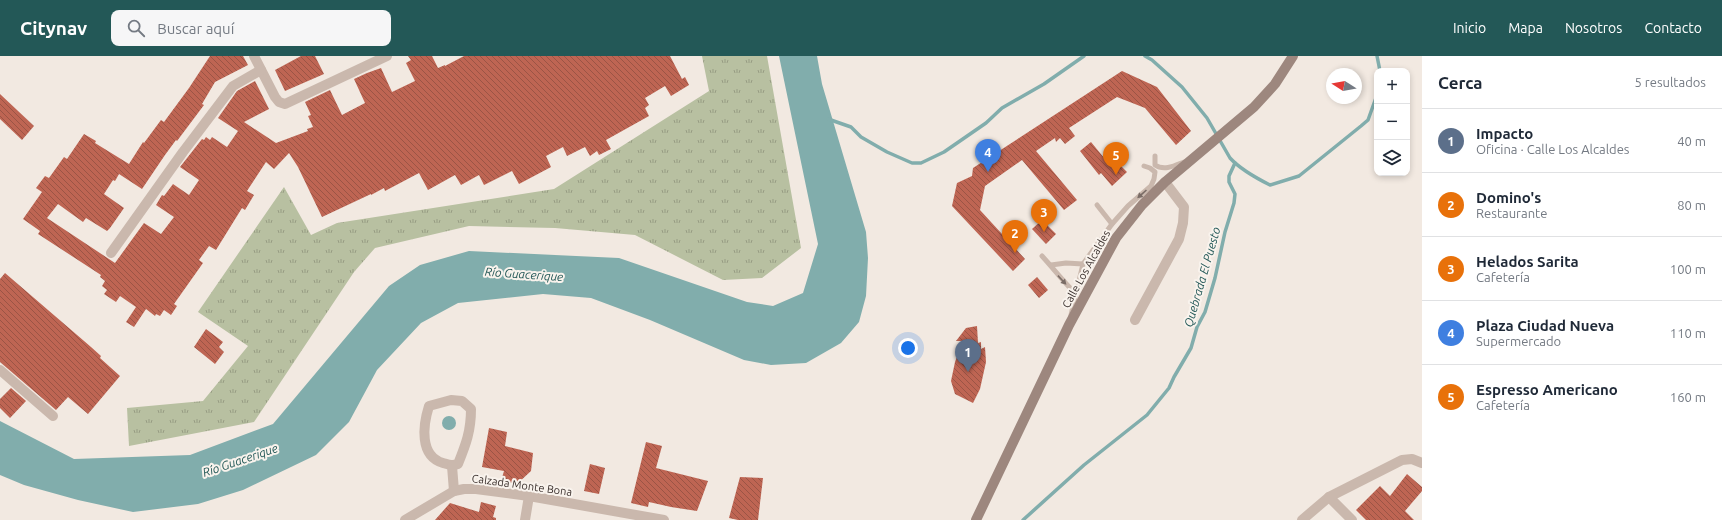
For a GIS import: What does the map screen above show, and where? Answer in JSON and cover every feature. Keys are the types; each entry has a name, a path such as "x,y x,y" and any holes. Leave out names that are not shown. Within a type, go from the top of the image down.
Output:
{"main road":[{"name":"Calle Los Alcaldes","path":"976,520 1069,325 1116,238 1142,205 1166,182 1254,107 1275,84 1293,56"}],"street":[{"path":"254,56 279,102 285,104 387,56"},
{"path":"111,253 183,152 233,86 261,70"},
{"path":"1135,320 1179,239 1183,223 1184,207 1166,182"},
{"path":"0,370 53,416"},
{"path":"451,400 462,401 470,409 470,430 458,464 452,466 437,461 428,452 424,434 425,420 430,406 451,400"},
{"path":"1302,520 1329,497 1402,460 1412,459 1422,463"},
{"path":"452,466 454,491"},
{"name":"Calzada Monte Bona","path":"405,520 454,491 476,489 529,496 642,518 664,520"},
{"path":"525,520 529,496"},
{"path":"1329,497 1352,520"}],"lane":[{"path":"1155,156 1155,165 1158,168 1174,166 1192,159"},
{"path":"1069,325 1083,264 1112,224 1128,206 1151,186 1155,172 1144,166"},
{"path":"1097,205 1112,224"},
{"path":"1042,256 1051,265 1060,278 1076,293"},
{"path":"1051,265 1066,263 1083,264"}],"green space":[{"path":"702,56 767,56 801,248 762,278 723,280 635,235 555,228 469,226 375,248 354,272 254,422 129,446 127,408 203,401 248,346 198,312 284,187 311,235 337,223 554,189 709,91"}],"water":[{"name":"Río Guacerique","path":"779,56 817,56 822,84 866,232 868,258 866,296 859,322 841,343 806,363 771,365 744,360 650,320 591,298 543,294 458,303 421,323 377,370 349,422 316,455 243,490 198,504 133,512 78,500 24,485 0,475 0,421 74,459 190,455 273,424 389,286 420,265 469,251 619,258 747,302 773,306 803,293 818,244"},
{"path":"446,416 452,416 456,420 456,426 452,430 446,430 442,426 442,420"}],"building":[{"path":"210,56 243,56 248,65 215,82 202,104 204,105 177,141 176,140 142,189 119,174 115,181 113,180 104,194 124,208 107,231 86,218 83,222 58,204 47,218 115,263 144,223 161,234 174,217 156,205 162,195 164,196 173,184 189,195 199,180 180,167 202,139 204,140 206,137 210,140 212,137 227,147 238,131 218,118 237,91 255,81 269,109 244,122 276,143 308,131 307,129 313,127 308,116 311,115 305,102 330,90 342,115 365,103 354,79 367,73 381,68 392,92 415,81 406,63 411,60 408,56 432,56 438,68 464,56 670,56 682,79 685,77 689,85 671,96 665,86 645,98 649,105 645,108 649,116 606,140 611,149 599,155 597,151 590,156 585,147 567,156 563,147 546,156 551,167 519,184 512,171 484,185 479,175 461,185 455,175 428,190 419,173 385,191 384,188 322,217 298,167 289,153 274,169 266,162 247,191 254,195 245,210 242,208 216,250 209,246 199,260 203,263 174,304 177,306 171,315 164,310 160,316 156,314 155,316 146,309 134,327 126,322 136,307 120,296 116,302 104,294 107,290 102,286 105,281 100,277 101,275 38,234 40,231 23,219 42,192 36,188 45,176 49,178 64,157 67,159 84,134 96,141 95,143 129,164 143,142 144,143 161,120 164,122"},
{"path":"301,56 315,56 324,74 285,91 275,70"},
{"path":"1122,71 1157,87 1191,131 1176,145 1145,108 1117,97 1069,128 1075,136 1065,144 1060,138 1056,142 1055,138 1036,151 1077,200 1064,210 1022,160 985,186 980,210 1025,259 1013,271 952,206 957,183 972,176 973,168"},
{"path":"0,94 34,126 22,140 0,119"},
{"path":"1091,142 1114,170 1120,165 1127,172 1112,186 1101,173 1099,175 1080,151"},
{"path":"1042,220 1056,234 1046,244 1032,229"},
{"path":"5,273 91,347 101,356 100,358 120,376 88,414 68,397 56,410 0,362 0,279"},
{"path":"1037,277 1048,290 1039,298 1028,285"},
{"path":"977,326 978,343 981,342 981,349 985,347 986,362 980,389 973,403 955,394 951,381 955,362 963,341 956,341 966,328"},
{"path":"206,329 223,342 219,347 224,352 215,364 194,347"},
{"path":"11,388 26,401 10,418 0,408 0,399"},
{"path":"489,428 507,432 505,446 533,453 531,471 517,484 501,481 504,471 482,467"},
{"path":"646,442 662,446 656,468 708,481 697,511 649,502 648,507 631,503"},
{"path":"590,464 605,468 599,494 584,491"},
{"path":"1407,474 1422,487 1422,491 1405,511 1414,520 1366,520 1356,510 1380,486 1390,496"},
{"path":"740,477 763,478 758,520 738,520 729,518"},
{"path":"481,502 496,506 493,517 496,518 496,520 435,520 450,503 479,512"}],"waterway":[{"path":"828,119 851,127 861,137 887,152 912,163 921,163 944,152 986,123 1002,108 1044,84 1084,56"},
{"path":"1145,56 1152,60 1182,87 1207,118 1230,158 1254,177 1270,185 1299,176 1368,120 1374,103"},
{"path":"1377,56 1379,68"},
{"name":"Quebrada El Puesto","path":"1023,520 1084,465 1147,415 1169,388 1191,348 1197,327 1205,312 1215,278 1225,232 1234,203 1235,194 1229,182 1229,176 1235,163"}],"place":[{"name":"Plaza Ciudad Nueva","path":"988,172"},
{"name":"Espresso Americano","path":"1116,175"},
{"name":"Helados Sarita","path":"1044,232"},
{"name":"Domino's","path":"1015,253"},
{"name":"Impacto","path":"968,372"}]}
